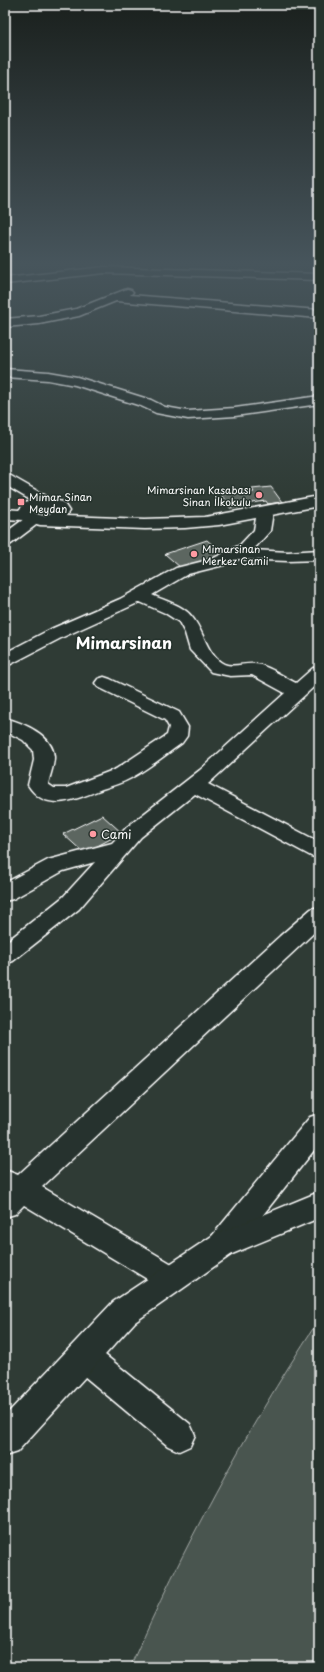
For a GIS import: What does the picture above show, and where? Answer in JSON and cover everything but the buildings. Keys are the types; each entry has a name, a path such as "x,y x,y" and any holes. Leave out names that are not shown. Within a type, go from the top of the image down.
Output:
{"street":[{"path":"5,373 48,376 77,381 146,403 161,410 188,415 235,412 317,401"},
{"path":"8,481 52,504 61,511 60,514 52,519 34,516 8,481"},
{"path":"5,514 162,525 206,522 265,512 302,503 319,502"},
{"path":"34,516 30,506 52,504 206,522"},
{"path":"5,660 57,633 126,603 182,570 218,562 246,548 262,531 265,512"},
{"path":"5,541 34,516"},
{"path":"235,554 271,557 319,555"},
{"path":"139,596 171,609 185,619 194,633 199,650 217,668 230,671 255,668 298,692"},
{"path":"5,955 71,903 134,832 207,775 319,672"},
{"path":"5,724 34,738 41,747 44,756 38,785 46,793 60,796 68,795 123,774 175,739 179,727 177,721 172,716 104,683"},
{"path":"194,785 319,851"},
{"path":"5,893 56,866 120,848"},
{"path":"172,1279 10,1192 319,915"},
{"path":"222,1245 319,1125"},
{"path":"5,1440 124,1312 222,1245 319,1205"},
{"path":"83,1356 179,1435"}],"shaded area":[{"path":"316,1324 319,1327 319,1667 130,1667 193,1535 239,1449"}],"place":[{"name":"Mimarsinan Kasabası Sinan İlkokulu","path":"259,495"},
{"name":"Mimar Sinan Meydan","path":"21,502"},
{"name":"Mimarsinan Merkez Camii","path":"194,554"},
{"name":"Cami","path":"93,834"}],"district":[{"name":"Mimarsinan","path":"124,642"}]}
